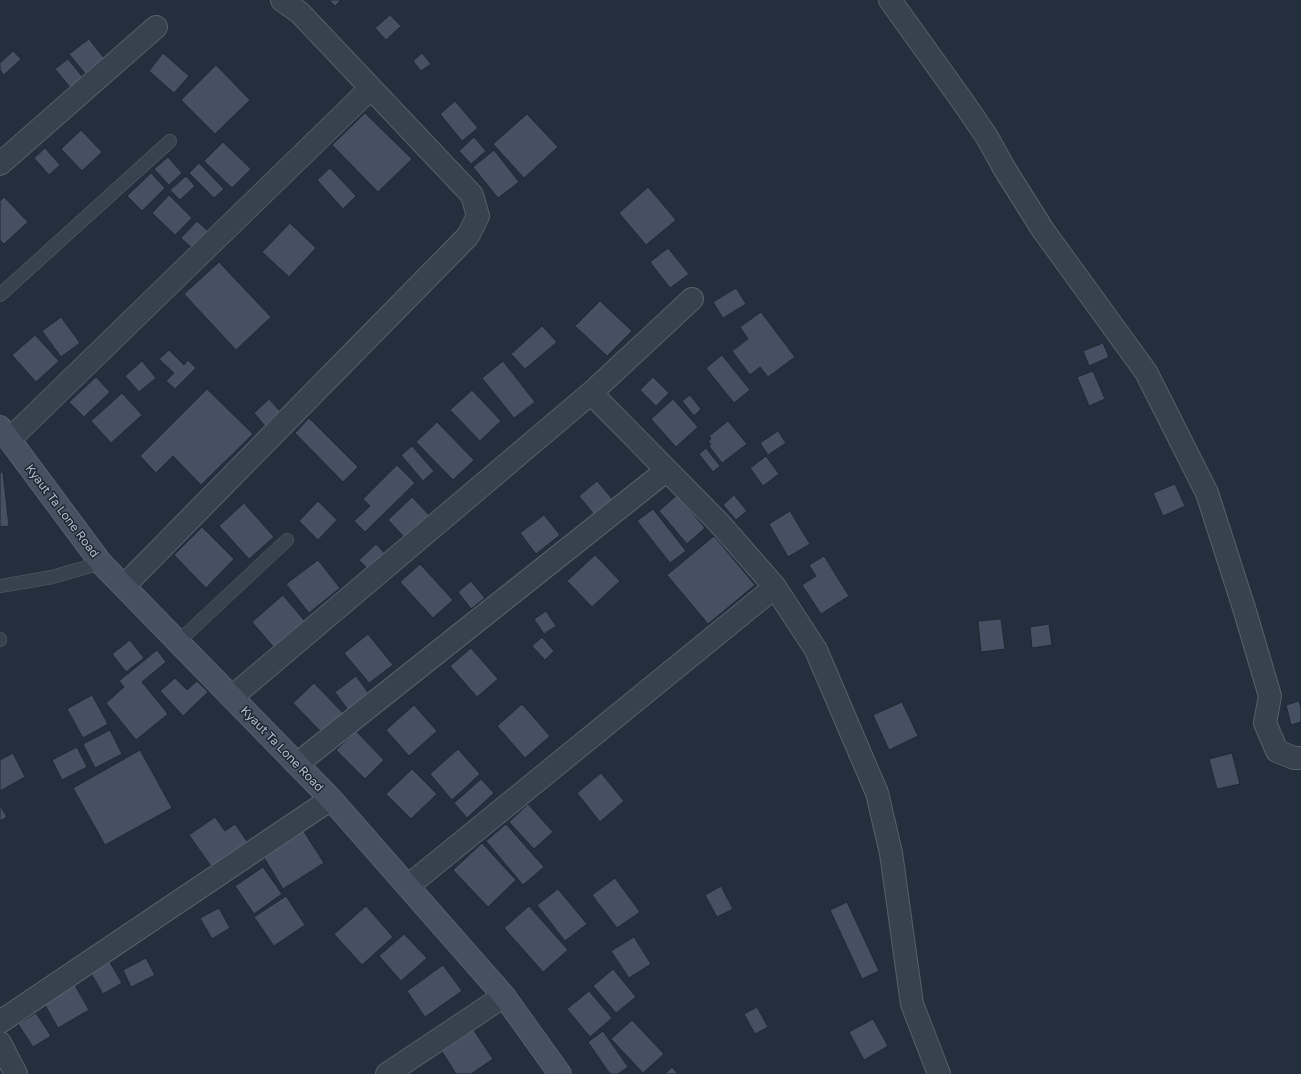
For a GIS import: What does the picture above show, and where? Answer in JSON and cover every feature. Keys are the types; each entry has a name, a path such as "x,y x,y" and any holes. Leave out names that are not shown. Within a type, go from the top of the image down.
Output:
{"main road":[{"name":"Kyaut Ta Lone Road","path":"5,434 101,563 330,799 504,996 560,1074"}],"street":[{"path":"124,586 468,236 478,216 472,195 300,13 282,0"},
{"path":"890,0 987,137 1004,168 1043,230 1146,372 1207,493 1244,608 1270,696 1266,723 1277,751 1294,758 1301,758"},
{"path":"0,164 156,27"},
{"path":"5,434 371,88"},
{"path":"232,697 591,394 692,299"},
{"path":"591,394 720,524 775,587 816,650 877,793 891,853 912,1004 939,1074"},
{"path":"297,764 667,470"},
{"path":"408,886 775,587"},
{"path":"0,1022 330,799"},
{"path":"387,1074 504,996"},
{"path":"0,1043 16,1074"}],"lane":[{"path":"0,295 170,141"},
{"path":"178,642 287,540"},
{"path":"0,586 52,577 101,563"}],"building":[{"path":"329,0 341,0 335,6"},
{"path":"390,15 401,26 386,40 375,28"},
{"path":"89,39 107,62 88,77 69,54"},
{"path":"13,51 21,59 4,75 0,70 0,63"},
{"path":"163,53 189,76 174,93 149,71"},
{"path":"422,53 431,64 421,71 413,61"},
{"path":"68,59 85,80 73,91 55,69"},
{"path":"216,65 250,100 215,134 181,100"},
{"path":"455,101 478,128 462,141 440,114"},
{"path":"365,113 412,159 378,192 332,145"},
{"path":"527,114 558,147 524,178 493,144"},
{"path":"81,130 102,152 82,171 61,149"},
{"path":"474,137 486,151 471,164 459,151"},
{"path":"223,142 251,169 232,188 204,161"},
{"path":"45,148 60,165 49,175 34,158"},
{"path":"494,150 519,182 498,198 473,167"},
{"path":"168,157 182,173 169,185 154,169"},
{"path":"199,163 224,189 214,198 189,173"},
{"path":"330,168 356,196 343,209 317,180"},
{"path":"151,173 165,188 142,211 127,196"},
{"path":"186,176 195,186 180,200 170,190"},
{"path":"648,187 676,220 646,245 619,213"},
{"path":"169,195 192,218 175,235 152,213"},
{"path":"4,197 28,222 4,244 0,240 0,201"},
{"path":"197,221 208,231 192,248 181,238"},
{"path":"290,223 316,248 289,277 262,252"},
{"path":"668,248 689,274 670,288 650,262"},
{"path":"219,262 271,317 236,350 184,294"},
{"path":"736,288 746,304 723,318 713,302"},
{"path":"600,301 632,331 607,356 575,326"},
{"path":"761,312 795,357 768,377 760,367 750,375 732,351 748,339 740,327"},
{"path":"61,317 80,343 61,357 42,331"},
{"path":"542,326 557,342 525,369 511,354"},
{"path":"35,335 59,361 36,382 12,355"},
{"path":"1103,343 1109,357 1089,366 1083,351"},
{"path":"169,350 184,365 188,360 196,368 175,389 166,381 174,373 159,359"},
{"path":"722,355 750,390 734,403 706,368"},
{"path":"142,361 156,378 139,392 125,376"},
{"path":"503,361 535,402 514,418 482,378"},
{"path":"1093,371 1105,399 1089,406 1077,377"},
{"path":"96,377 110,392 84,417 69,402"},
{"path":"653,377 669,393 656,406 640,390"},
{"path":"207,389 253,434 201,485 173,456 156,473 140,456"},
{"path":"472,390 501,421 480,441 450,410"},
{"path":"122,393 142,415 111,443 91,421"},
{"path":"690,395 701,409 694,416 682,401"},
{"path":"269,399 280,411 265,426 254,413"},
{"path":"673,399 698,427 676,447 651,419"},
{"path":"309,418 358,467 343,482 295,433"},
{"path":"728,421 747,444 722,463 709,446 711,444 708,441 711,439 709,436"},
{"path":"437,422 474,460 453,480 416,442"},
{"path":"778,431 786,443 768,455 760,443"},
{"path":"412,446 434,471 423,481 401,455"},
{"path":"706,448 720,466 713,472 699,454"},
{"path":"766,456 779,474 763,486 750,468"},
{"path":"397,465 415,483 365,532 354,521 370,506 363,499"},
{"path":"0,472 3,472 9,526 0,527"},
{"path":"597,481 614,501 595,516 579,496"},
{"path":"1175,484 1185,506 1163,516 1153,493"},
{"path":"677,495 705,528 687,544 659,511"},
{"path":"734,495 747,511 736,520 723,505"},
{"path":"412,497 431,517 407,540 388,520"},
{"path":"318,501 337,520 318,540 299,521"},
{"path":"244,503 274,537 249,559 219,526"},
{"path":"653,509 686,551 670,563 637,521"},
{"path":"790,511 810,544 788,557 769,524"},
{"path":"544,515 560,535 536,554 520,533"},
{"path":"202,527 234,559 206,588 174,555"},
{"path":"714,536 755,585 708,624 667,575"},
{"path":"376,544 389,558 372,573 359,560"},
{"path":"595,555 620,581 592,607 567,581"},
{"path":"824,556 849,596 821,614 802,585 816,576 809,565"},
{"path":"318,560 340,588 309,613 286,584"},
{"path":"420,564 453,600 433,618 400,582"},
{"path":"471,581 485,598 471,609 458,592"},
{"path":"283,595 308,625 277,651 252,622"},
{"path":"546,611 556,626 544,634 534,619"},
{"path":"1001,619 1005,649 981,652 978,621"},
{"path":"1049,624 1052,645 1032,648 1030,627"},
{"path":"368,634 393,665 369,683 344,653"},
{"path":"542,637 554,651 545,660 532,646"},
{"path":"130,640 144,658 126,672 112,654"},
{"path":"471,648 498,679 477,697 450,666"},
{"path":"157,650 166,662 142,682 168,714 136,740 106,703 124,687 119,681"},
{"path":"356,676 369,694 348,710 335,692"},
{"path":"175,678 187,690 197,681 208,692 183,716 160,691"},
{"path":"314,683 343,713 322,733 293,703"},
{"path":"92,695 108,724 83,738 67,709"},
{"path":"1299,701 1301,708 1301,722 1291,725 1286,705"},
{"path":"902,702 918,736 889,750 873,715"},
{"path":"522,704 550,736 525,758 497,726"},
{"path":"414,705 437,731 409,756 386,730"},
{"path":"110,730 122,754 95,768 83,744"},
{"path":"356,731 384,760 365,779 336,750"},
{"path":"77,747 87,767 62,780 52,760"},
{"path":"458,749 480,774 452,800 430,774"},
{"path":"140,750 172,808 105,845 73,788"},
{"path":"13,753 25,777 0,791 0,760"},
{"path":"1232,753 1240,784 1217,789 1209,759"},
{"path":"412,769 437,794 411,819 386,794"},
{"path":"601,773 624,801 600,822 577,793"},
{"path":"481,779 494,793 467,818 454,803"},
{"path":"528,804 553,832 534,849 509,822"},
{"path":"0,805 7,817 0,821"},
{"path":"215,817 225,831 235,824 249,844 213,869 189,835"},
{"path":"506,824 544,867 523,885 486,841"},
{"path":"303,830 324,863 283,889 263,856"},
{"path":"482,843 516,880 488,907 453,870"},
{"path":"263,867 282,894 254,914 235,886"},
{"path":"615,878 640,912 617,928 592,895"},
{"path":"721,886 733,909 717,917 705,895"},
{"path":"558,889 587,924 565,941 537,905"},
{"path":"286,896 305,925 274,946 254,917"},
{"path":"847,902 879,971 862,979 830,910"},
{"path":"366,906 393,937 362,965 334,934"},
{"path":"529,906 568,950 543,972 504,928"},
{"path":"219,908 230,928 212,939 200,918"},
{"path":"404,934 427,958 401,981 379,956"},
{"path":"634,937 651,964 629,978 611,951"},
{"path":"146,958 155,975 131,987 123,970"},
{"path":"108,959 122,983 103,994 89,970"},
{"path":"443,965 462,991 425,1017 407,991"},
{"path":"613,969 636,997 616,1013 593,986"},
{"path":"72,980 89,1010 58,1028 41,998"},
{"path":"589,991 612,1018 590,1037 567,1009"},
{"path":"757,1007 768,1027 755,1034 744,1014"},
{"path":"36,1013 51,1036 33,1047 18,1024"},
{"path":"873,1019 888,1046 864,1060 849,1032"},
{"path":"632,1020 664,1054 643,1073 611,1039"},
{"path":"473,1029 493,1059 471,1074 456,1074 441,1050"},
{"path":"603,1031 628,1067 618,1074 610,1074 588,1042"},
{"path":"672,1067 678,1074 665,1074"}]}
